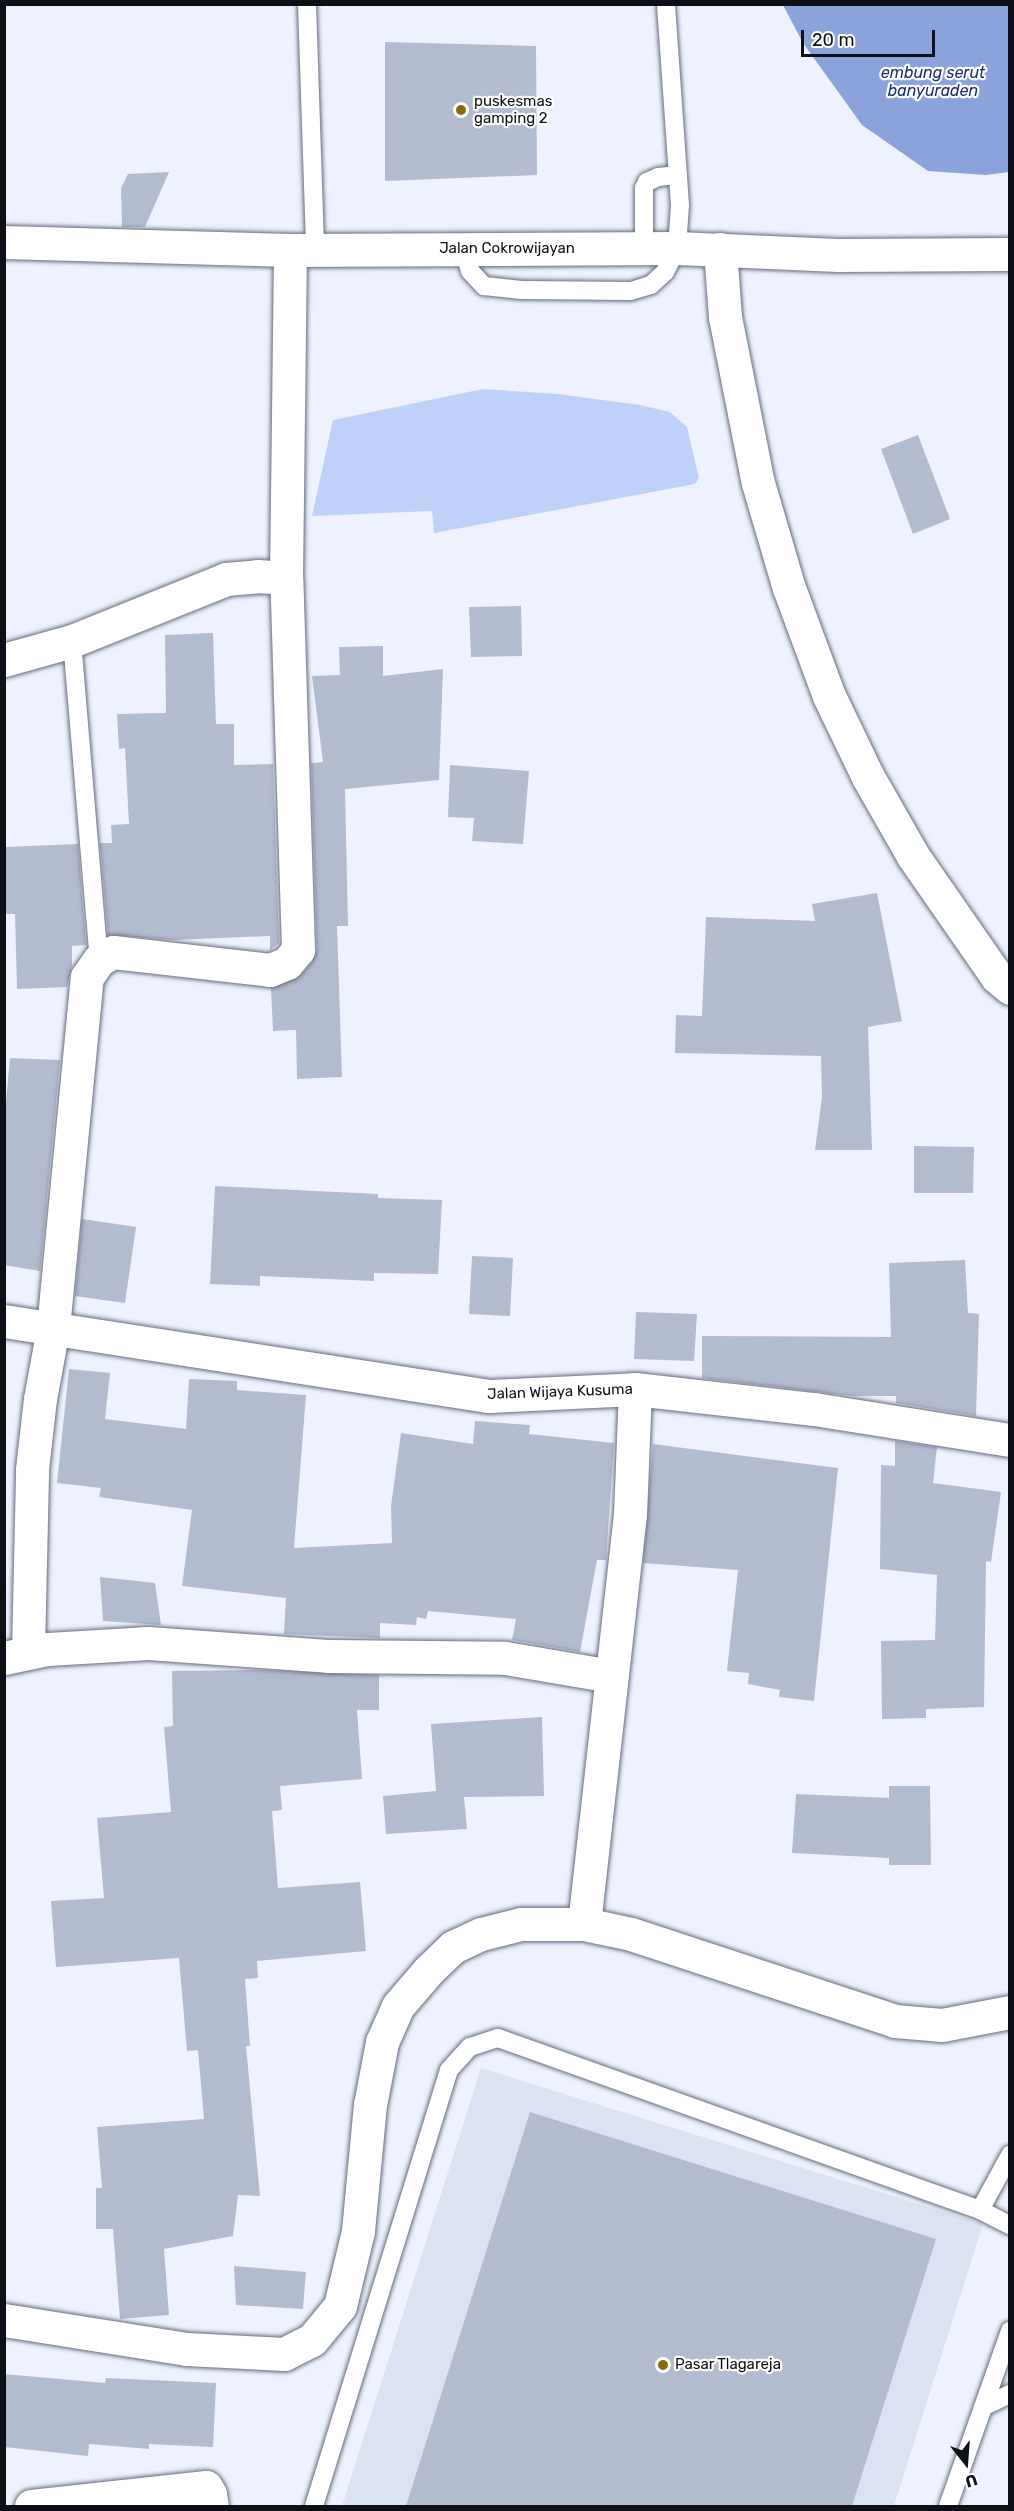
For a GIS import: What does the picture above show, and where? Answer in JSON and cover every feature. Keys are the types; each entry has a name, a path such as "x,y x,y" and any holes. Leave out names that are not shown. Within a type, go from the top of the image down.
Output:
{"street":[{"name":"Jalan Cokrowijayan","path":"4,242 302,250 677,248 838,255 1010,254"},
{"path":"720,249 725,317 758,483 789,588 829,696 868,777 913,856 997,977 1010,988"},
{"path":"302,250 286,578 298,950 287,963 270,970 113,952 99,960 87,977 53,1329 40,1399 32,1469 16,1654 148,1643 328,1656 506,1658 611,1676"},
{"path":"4,660 72,641 226,579 258,576 286,578"},
{"name":"Jalan Wijaya Kusuma","path":"4,1321 489,1396 635,1389 814,1409 1010,1440"},
{"path":"584,1924 630,1514 635,1389"},
{"path":"4,2320 187,2349 284,2354 312,2340 340,2306 358,2231 370,2105 382,2042 398,2006 453,1947 481,1934 521,1924 584,1924 631,1934 895,2021 942,2025 1010,2012"},
{"path":"31,2506 206,2487 212,2499 212,2506"}],"lane":[{"path":"302,250 307,4"},
{"path":"464,249 470,271 484,286 522,290 631,291 651,285 665,272 677,248 678,175 666,4"},
{"path":"644,248 644,188 647,182 658,177 678,175"},
{"path":"72,641 99,960"},
{"path":"314,2506 449,2070 470,2047 498,2038 980,2210 1010,2225"},
{"path":"980,2210 1010,2155"},
{"path":"948,2506 1010,2331"},
{"path":"983,2407 1010,2394"}],"shaded area":[{"path":"483,389 558,394 640,405 670,412 687,427 699,478 695,484 434,533 432,511 312,516 333,420"},
{"name":"Pasar Tlagareja","path":"481,2068 983,2224 894,2506 342,2506"}],"water":[{"name":"embung serut banyuraden","path":"783,5 1009,5 1009,172 986,175 928,171 862,125 803,43"}],"building":[{"name":"puskesmas gamping 2","path":"385,42 536,46 537,175 385,181"},
{"path":"169,172 145,227 122,227 121,188 128,174"},
{"path":"918,435 950,519 913,534 881,449"},
{"path":"521,606 522,656 471,657 469,607"},
{"path":"213,633 216,724 234,724 234,765 273,764 279,943 270,950 270,936 174,940 108,935 100,843 112,843 111,825 129,824 125,748 119,749 117,714 166,713 165,635"},
{"path":"383,646 383,676 443,669 439,780 345,789 348,926 337,926 342,1077 297,1079 296,1030 273,1031 271,988 301,975 312,962 317,949 311,763 323,762 312,676 340,675 339,647"},
{"path":"450,765 529,771 523,844 472,841 474,818 448,817"},
{"path":"78,844 86,945 72,946 72,965 67,987 17,989 15,914 4,914 4,847"},
{"path":"877,893 902,1021 868,1027 872,1150 815,1150 822,1097 821,1056 675,1053 676,1015 702,1016 706,917 815,921 812,904"},
{"path":"10,1058 60,1060 40,1271 4,1265 4,1124"},
{"path":"914,1146 974,1147 973,1193 914,1193"},
{"path":"215,1186 378,1194 378,1198 442,1200 438,1274 374,1273 374,1281 260,1276 260,1286 210,1284"},
{"path":"82,1219 136,1227 125,1303 75,1296"},
{"path":"472,1256 513,1258 510,1316 469,1314"},
{"path":"965,1260 968,1313 979,1314 976,1416 896,1403 896,1396 853,1396 702,1378 702,1336 891,1337 889,1263"},
{"path":"636,1312 697,1314 694,1361 634,1359"},
{"path":"69,1369 110,1373 105,1419 186,1429 189,1379 237,1381 237,1390 306,1395 294,1548 392,1543 391,1506 401,1433 473,1444 475,1421 530,1425 529,1434 614,1443 606,1560 597,1560 580,1652 512,1640 516,1619 428,1611 426,1619 417,1617 416,1625 380,1623 380,1638 284,1634 286,1598 182,1586 192,1510 99,1497 101,1488 57,1483"},
{"path":"895,1441 937,1447 933,1483 1001,1492 991,1562 986,1561 984,1707 926,1709 926,1718 882,1719 881,1641 935,1640 937,1575 880,1569 881,1465 895,1466"},
{"path":"653,1444 838,1468 814,1701 779,1697 780,1690 748,1684 749,1673 727,1671 738,1570 643,1563"},
{"path":"100,1577 155,1583 161,1625 103,1621"},
{"path":"262,1670 379,1675 379,1710 357,1710 362,1779 280,1786 282,1810 272,1811 278,1888 360,1882 366,1951 257,1961 258,1978 245,1979 250,2046 246,2046 260,2196 238,2195 233,2236 164,2249 169,2315 120,2319 113,2229 96,2229 96,2188 102,2188 97,2127 204,2119 198,2050 187,2051 179,1958 56,1967 51,1901 104,1898 97,1818 171,1812 164,1727 173,1726 172,1671"},
{"path":"542,1717 544,1796 464,1797 467,1829 386,1834 383,1796 436,1791 431,1724"},
{"path":"889,1786 930,1786 931,1865 889,1865 889,1858 792,1853 796,1794 889,1798"},
{"name":"Pasar Tlagareja","path":"530,2112 936,2239 852,2506 406,2506"},
{"path":"234,2266 306,2272 303,2309 236,2305"},
{"path":"4,2374 105,2383 106,2378 216,2383 213,2447 149,2444 149,2449 89,2444 88,2456 4,2447"}],"place":[{"name":"puskesmas gamping 2","path":"461,110"},
{"name":"Pasar Tlagareja","path":"663,2365"}]}
